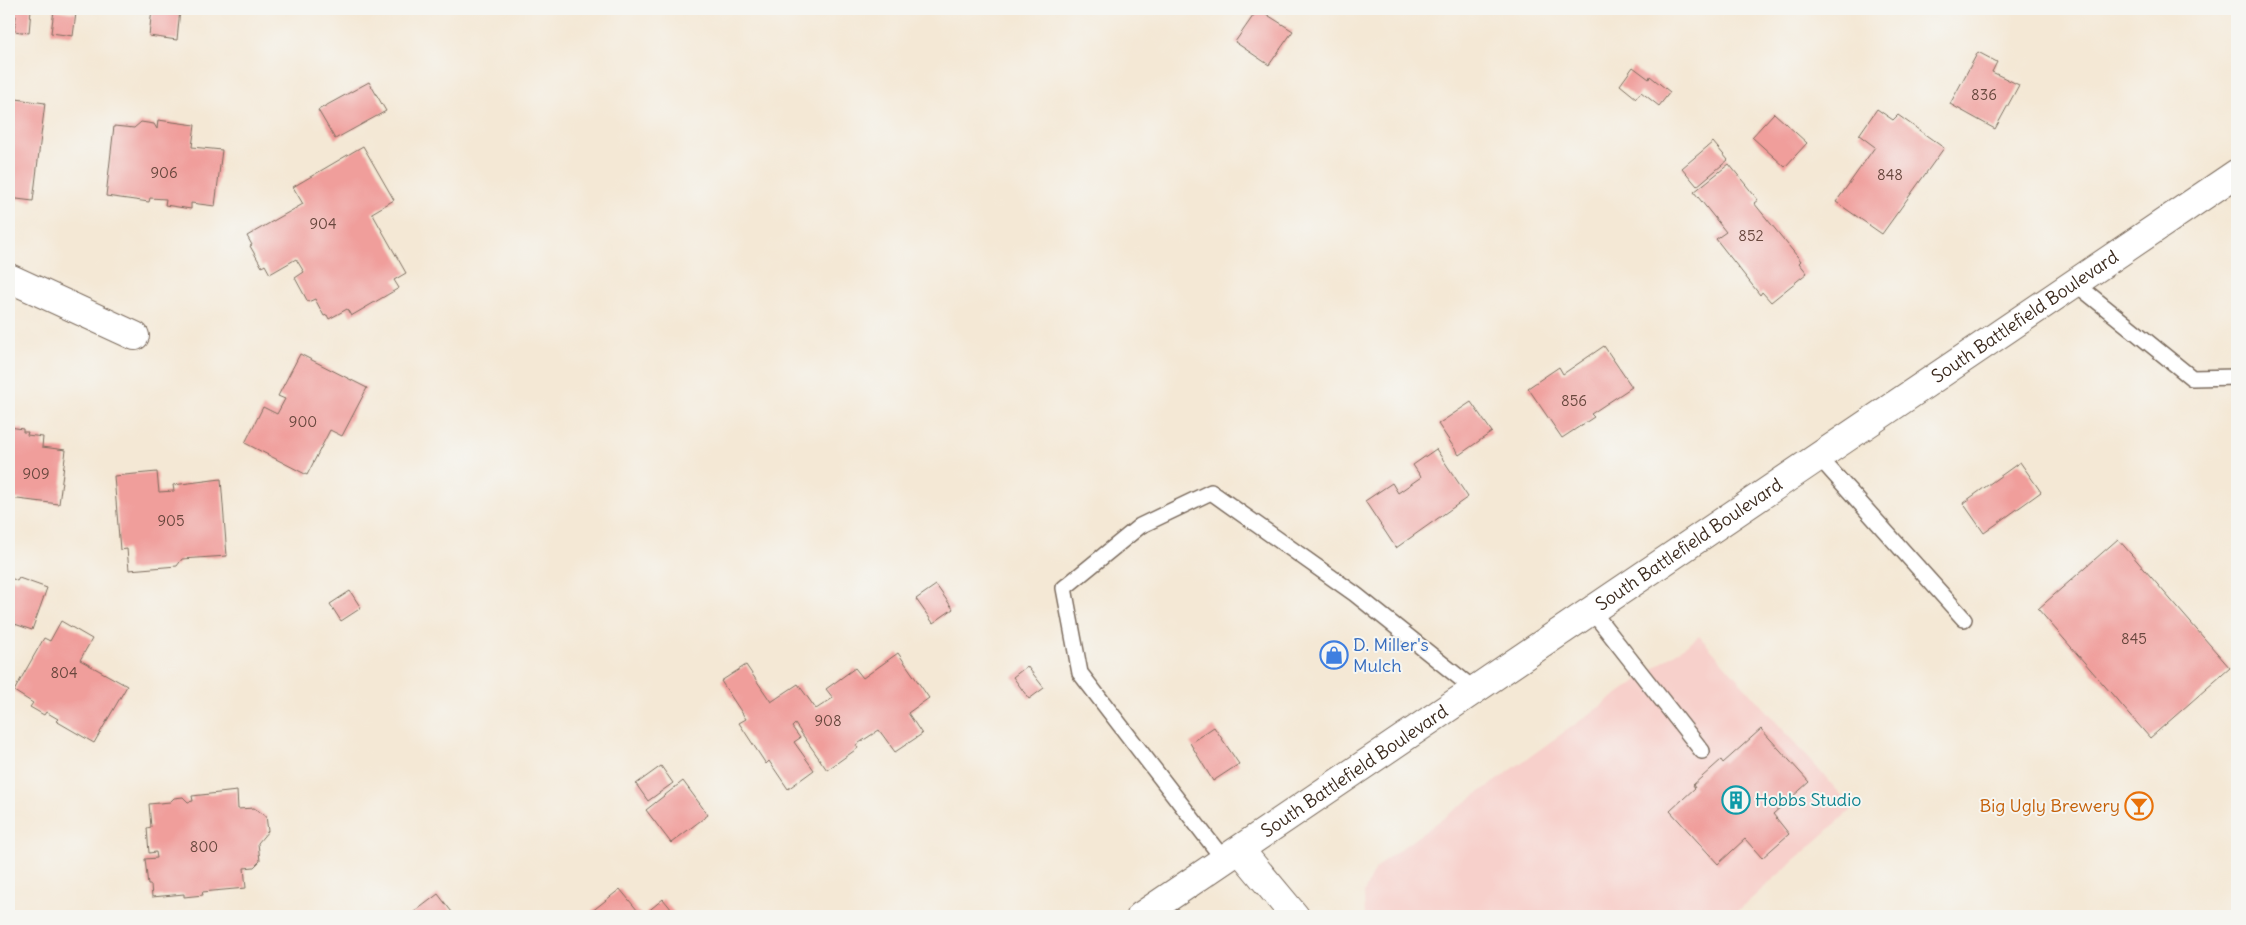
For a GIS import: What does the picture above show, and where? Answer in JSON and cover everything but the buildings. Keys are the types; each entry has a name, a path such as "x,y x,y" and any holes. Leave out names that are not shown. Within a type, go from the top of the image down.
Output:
{"main road":[{"name":"South Battlefield Boulevard","path":"1141,916 2237,173"},
{"path":"9,278 135,336"},
{"path":"1232,855 1295,916"}],"lane":[{"path":"2075,283 2192,378 2237,377"},
{"path":"1818,457 1964,619"},
{"path":"1232,855 1080,673 1064,588 1140,526 1211,492 1355,594 1475,690"},
{"path":"1592,611 1702,751"}],"shaded area":[{"name":"Hobbs Studio","path":"1699,636 1853,808 1732,916 1365,916 1364,893 1372,874 1382,862"}],"place":[{"name":"D. Miller's Mulch","path":"1334,655"},
{"name":"Hobbs Studio","path":"1736,800"},
{"name":"Big Ugly Brewery","path":"2139,806"}]}
